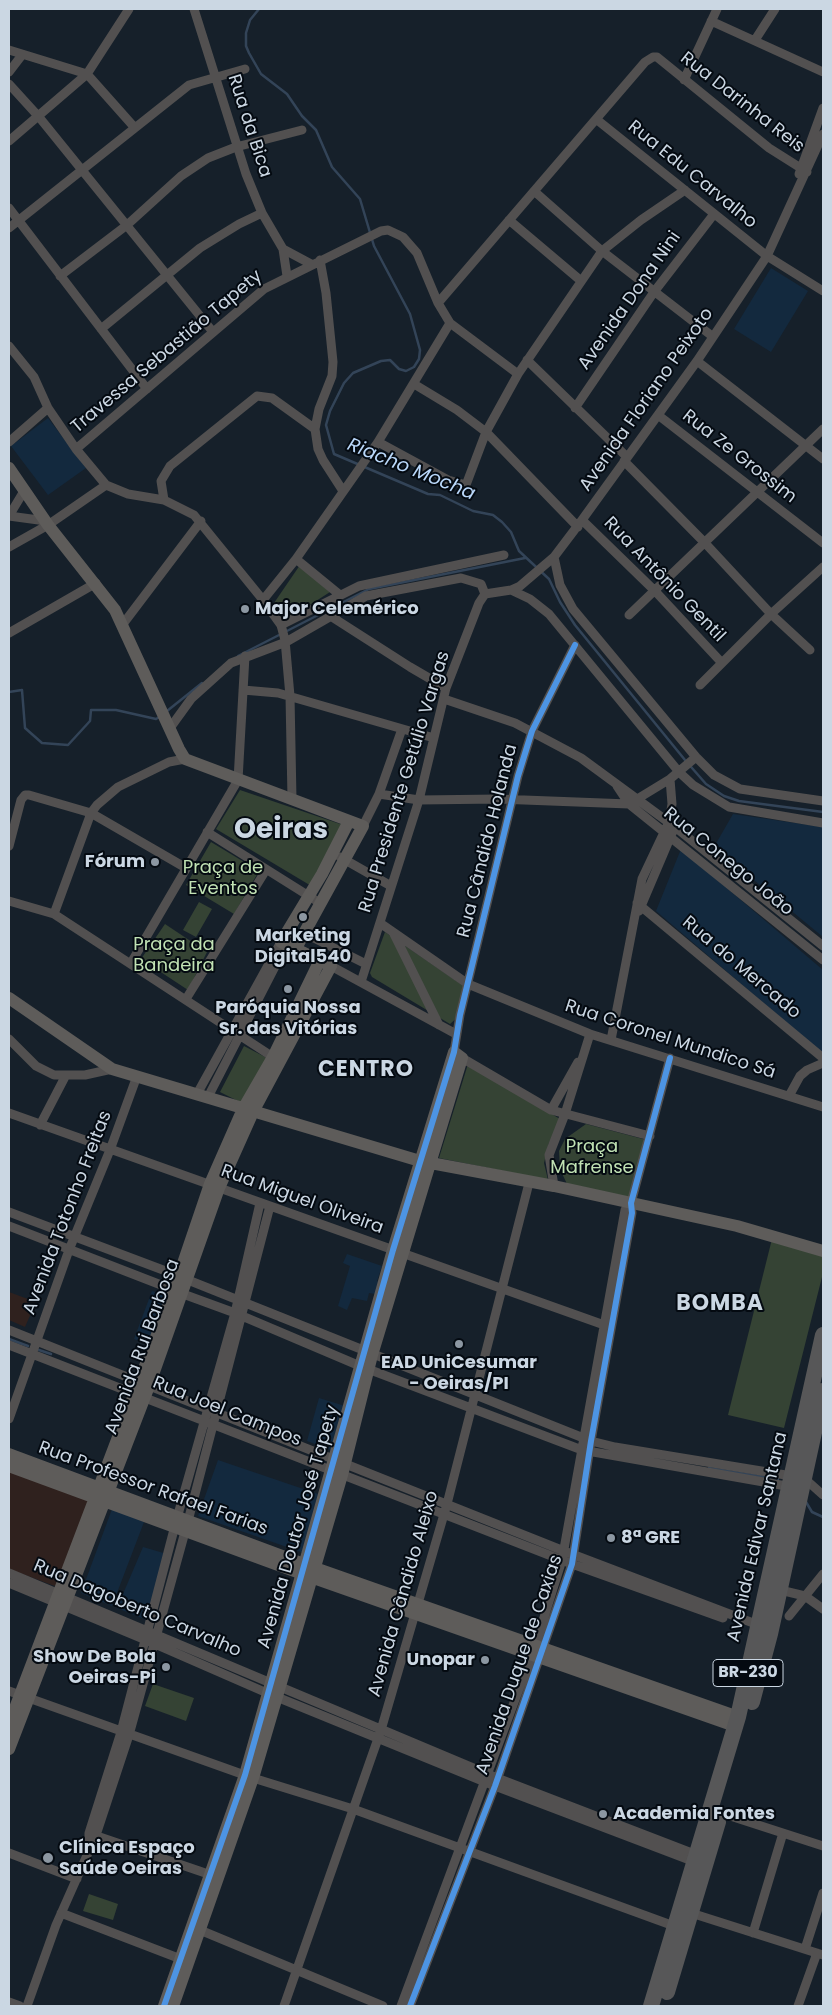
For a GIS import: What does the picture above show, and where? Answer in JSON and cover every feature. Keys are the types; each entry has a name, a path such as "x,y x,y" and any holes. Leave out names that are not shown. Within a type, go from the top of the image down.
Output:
{"highway":[{"name":"Avenida Edivar Santana","path":"662,2006 674,1926 696,1859 764,1630 780,1590 800,1483 823,1335"},
{"name":"Avenida Edivar Santana","path":"651,2006 666,1976 691,1913 721,1813 823,1391"}],"main road":[{"path":"9,468 47,523 96,583 123,624 168,726 185,759 363,826 304,933 288,942"},
{"path":"288,942 308,896 349,821"},
{"path":"288,942 325,963"},
{"name":"Avenida Rui Barbosa","path":"9,1724 19,1694 61,1599 179,1292 215,1186 248,1110 325,963"},
{"path":"9,998 112,1069 425,1162 529,1183 554,1186 746,1228 823,1251"},
{"name":"Avenida Doutor José Tapety","path":"164,2006 196,1929 249,1776 398,1252 458,1055"},
{"name":"Rua Professor Rafael Farias","path":"9,1454 101,1494 181,1524 736,1722"},
{"name":"Rua Professor Rafael Farias","path":"9,1466 101,1494"},
{"name":"Avenida Rui Barbosa","path":"9,1749 19,1694"},
{"name":"Avenida Doutor José Tapety","path":"173,2006 184,1961"}],"street":[{"path":"9,141 87,74 130,9"},
{"name":"Rua da Bica","path":"194,9 216,76 236,147 262,213 283,249 287,276"},
{"path":"684,80 717,9"},
{"path":"755,40 775,9"},
{"path":"711,21 823,72"},
{"path":"9,50 87,74 136,128"},
{"path":"9,72 22,55"},
{"name":"Rua Darinha Reis","path":"596,119 645,62 653,57 657,57 769,148 804,171"},
{"path":"9,228 189,85 245,68"},
{"path":"9,84 39,117 213,332"},
{"name":"Avenida Floriano Peixoto","path":"485,594 511,590 520,586 554,557 580,524 696,361 767,256 798,187 823,108"},
{"path":"518,374 450,323 438,303 596,119"},
{"name":"Rua Edu Carvalho","path":"596,119 767,256 823,291"},
{"path":"60,276 127,225 181,176 208,158 236,147 302,130"},
{"name":"Avenida Floriano Peixoto","path":"804,171 823,134"},
{"path":"378,442 441,476 466,485 486,432 518,374 580,280 602,251 641,220 685,190"},
{"path":"534,191 602,251 712,336"},
{"path":"9,208 147,389"},
{"path":"101,329 166,274 220,235 262,213"},
{"name":"Avenida Dona Nini","path":"575,408 654,292 714,214"},
{"path":"509,220 580,280"},
{"name":"Travessa Sebastião Tapety","path":"76,449 258,293 287,276 373,234 388,230 403,237 417,253 438,303"},
{"path":"283,249 311,264"},
{"path":"320,260 326,293 333,362 332,376 319,409 315,429 318,448 323,460 343,491"},
{"path":"264,600 296,559 378,442 450,323"},
{"path":"9,346 34,377 48,408 76,449 106,485 128,494 164,500 187,510 201,521 264,600 281,628 285,641 290,696 292,799"},
{"path":"527,360 625,459 771,614 810,650"},
{"path":"696,361 823,459"},
{"name":"Rua Antônio Gentil","path":"414,384 457,410 486,432 580,524 655,591 722,663"},
{"path":"164,500 161,481 170,466 257,396 272,398 315,429"},
{"path":"9,442 48,408"},
{"name":"Rua Ze Grossim","path":"658,414 823,543"},
{"path":"629,615 823,429"},
{"path":"9,547 106,485"},
{"path":"24,491 9,516 47,523"},
{"path":"123,624 201,521"},
{"path":"281,628 340,595 374,582 504,555"},
{"path":"554,557 560,585 573,609 695,758 714,775 740,789 823,801"},
{"path":"296,559 340,595"},
{"path":"700,685 771,614 823,567"},
{"path":"168,726 206,682 230,663 285,641 372,594 461,578 481,584 485,594"},
{"path":"9,633 96,583"},
{"path":"511,590 538,605 575,645 680,771 707,796 729,807 823,823"},
{"name":"Rua Presidente Getúlio Vargas","path":"361,982 419,800 446,688 479,603 485,594"},
{"path":"332,617 446,688"},
{"name":"Rua Cândido Holanda","path":"458,1055 456,1034 510,800 532,731 575,645"},
{"path":"131,963 238,780 245,656"},
{"path":"243,690 274,692 290,696 434,738"},
{"name":"Rua Conego João","path":"444,700 495,715 532,731 581,758 672,825 823,946"},
{"path":"363,826 380,794 402,729"},
{"path":"380,794 419,800 510,800 629,804 670,779 695,758"},
{"path":"54,914 91,813 109,792 155,768 185,759"},
{"path":"611,1040 636,916 640,905 644,872 672,825 670,779"},
{"name":"Rua Conego João","path":"617,786 629,804 823,960"},
{"path":"9,842 19,804 26,795 91,813 186,868"},
{"path":"207,832 320,903"},
{"path":"333,853 391,886"},
{"path":"186,999 266,870"},
{"path":"9,902 54,914 276,1059"},
{"name":"Rua do Mercado","path":"640,905 823,1058"},
{"path":"780,926 787,917"},
{"name":"Rua Coronel Mundico Sá","path":"380,923 468,984 590,1034 823,1107"},
{"path":"393,932 439,1025"},
{"path":"304,933 366,964"},
{"path":"202,1096 288,942"},
{"path":"325,963 456,1034"},
{"path":"554,1186 549,1155 565,1114 590,1034"},
{"path":"9,1039 45,1072 54,1076 85,1075 112,1069"},
{"path":"551,1110 586,1046"},
{"path":"458,1055 551,1110 650,1136"},
{"path":"631,1203 670,1058"},
{"path":"789,1096 800,1076 823,1063"},
{"path":"40,1124 66,1075"},
{"name":"Avenida Totonho Freitas","path":"9,1418 68,1250 110,1150 137,1076"},
{"name":"Rua Miguel Oliveira","path":"9,1113 612,1328"},
{"name":"Avenida Cândido Aleixo","path":"284,2006 380,1734 445,1509 529,1183"},
{"path":"242,1301 260,1203"},
{"name":"Avenida Duque de Caxias","path":"588,1440 603,1324 625,1210 631,1203"},
{"name":"Avenida Duque de Caxias","path":"410,2006 465,1850 486,1778 538,1652 563,1556 612,1328 632,1213 631,1203"},
{"path":"27,2006 61,1913 89,1850 125,1733 238,1315 270,1206"},
{"path":"9,1212 242,1301 588,1440 800,1483 823,1494"},
{"path":"9,1226 238,1315 365,1368 586,1451 800,1483"},
{"name":"Rua Joel Campos","path":"9,1330 37,1341 209,1422 338,1467 563,1556 764,1630"},
{"name":"Rua Joel Campos","path":"9,1345 141,1390 213,1411 338,1467"},
{"name":"Avenida Duque de Caxias","path":"401,2006 465,1850 496,1782 538,1652 572,1559 586,1451"},
{"name":"Rua Dagoberto Carvalho","path":"9,1573 150,1642 273,1690 496,1782 696,1859"},
{"path":"789,1616 823,1574"},
{"name":"Rua Dagoberto Carvalho","path":"9,1584 61,1599 153,1632 273,1690"},
{"path":"780,1590 805,1596 823,1609"},
{"path":"19,1694 249,1776 353,1809 674,1926"},
{"path":"721,1813 823,1846"},
{"path":"752,1933 783,1833"},
{"path":"93,1834 214,1877"},
{"path":"9,1853 77,1880"},
{"path":"805,1949 823,1895"},
{"path":"61,1913 184,1961"},
{"path":"691,1913 820,1954 798,2006"},
{"path":"196,1929 383,2006"},
{"path":"9,2002 20,2006"}],"shaded area":[{"path":"771,268 808,291 771,352 734,329"},
{"path":"48,418 86,468 48,495 11,446"},
{"path":"733,814 823,827 823,937 714,847"},
{"path":"681,849 823,970 823,1054 656,911"},
{"path":"347,1254 382,1266 377,1281 381,1282 376,1294 369,1293 367,1301 352,1298 347,1310 338,1306 350,1266 343,1263"},
{"path":"152,1291 169,1297 150,1345 134,1339"},
{"path":"9,1292 36,1302 25,1327 9,1320"},
{"path":"319,1398 345,1406 331,1450 307,1441"},
{"path":"218,1460 324,1496 304,1553 198,1516"},
{"path":"9,1471 91,1501 60,1588 9,1569"},
{"path":"112,1509 144,1522 112,1606 81,1593"},
{"path":"143,1547 167,1554 149,1621 117,1608"}],"green space":[{"path":"300,565 330,592 288,619 274,603"},
{"path":"240,790 343,825 313,887 216,829"},
{"name":"Praça de Eventos","path":"211,842 259,871 234,914 186,885"},
{"path":"199,902 212,909 196,937 183,930"},
{"name":"Praça da Bandeira","path":"165,924 207,952 188,990 141,959"},
{"path":"385,932 468,989 460,1015 450,1024 372,977 370,973"},
{"path":"244,1046 269,1059 246,1105 220,1092"},
{"path":"468,1064 560,1119 558,1130 549,1143 544,1163 548,1180 439,1158"},
{"name":"Praça Mafrense","path":"586,1124 643,1139 646,1145 632,1194 628,1197 567,1184 560,1169 559,1151 565,1139"},
{"path":"772,1239 823,1253 823,1273 784,1428 728,1415"},
{"path":"153,1684 194,1698 186,1721 145,1706"},
{"path":"89,1894 118,1904 113,1920 83,1911"}],"waterway":[{"name":"Riacho Mocha","path":"259,9 250,20 246,33 246,46 249,53 261,74 287,94 302,116 316,130 332,167 360,199 374,246 410,314 420,350 419,359 414,367 406,371 399,369 390,360 381,361 353,373 344,383 330,411 326,425 334,454 428,494 440,495 473,511 493,515 502,522 511,532 519,551 549,579 560,602 575,625 706,784 724,796 739,801 823,812"},
{"path":"238,656 369,589 525,558"},
{"path":"167,711 202,683"},
{"path":"9,692 22,690 25,728 42,743 68,745 90,721 91,710 116,710 156,719 161,716"},
{"path":"9,1339 28,1346"},
{"path":"39,1350 51,1354"},
{"path":"709,1468 778,1479"},
{"path":"806,1502 812,1512 823,1517"}],"cycle path":[{"path":"164,2006 245,1775 393,1250 454,1052 460,1015 518,776 532,731 575,645"},
{"path":"410,2006 495,1786 572,1564 591,1441 632,1213 631,1203 670,1058"}],"place":[{"name":"Major Celemérico","path":"245,609"},
{"name":"Fórum","path":"155,862"},
{"name":"Marketing Digital540","path":"303,917"},
{"name":"Paróquia Nossa Sr. das Vitórias","path":"288,989"},
{"name":"EAD UniCesumar - Oeiras/PI","path":"459,1344"},
{"name":"8ª GRE","path":"611,1538"},
{"name":"Unopar","path":"485,1660"},
{"name":"Show De Bola Oeiras-Pi","path":"166,1667"},
{"name":"Academia Fontes","path":"603,1814"},
{"name":"Clínica Espaço Saúde Oeiras","path":"48,1858"}],"district":[{"name":"Oeiras","path":"281,831"},
{"name":"CENTRO","path":"366,1070"},
{"name":"BOMBA","path":"720,1304"}]}
